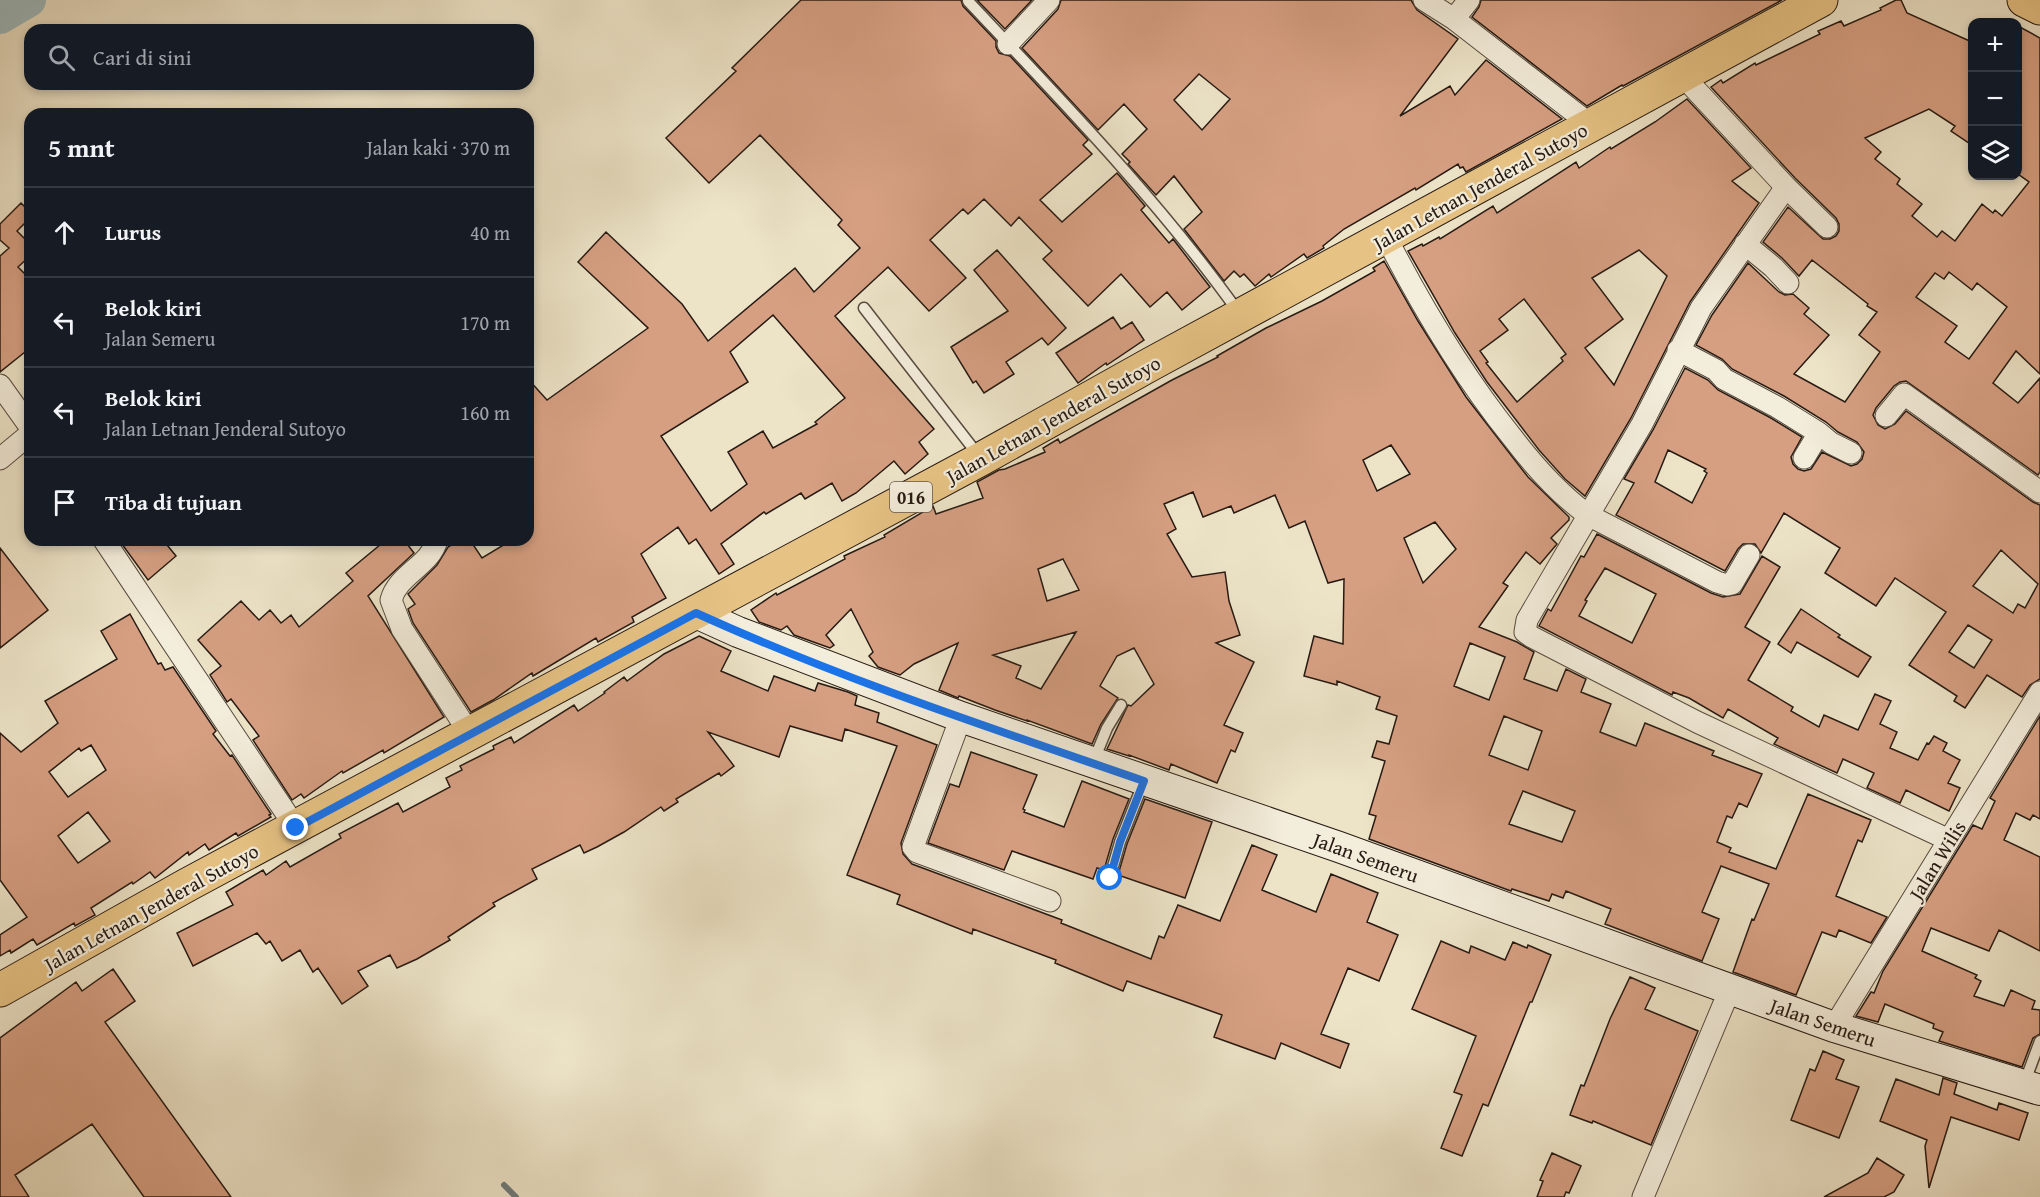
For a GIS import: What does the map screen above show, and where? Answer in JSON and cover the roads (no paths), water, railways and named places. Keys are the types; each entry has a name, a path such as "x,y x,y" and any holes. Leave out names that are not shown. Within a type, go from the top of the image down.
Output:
{"main road":[{"name":"Jalan Letnan Jenderal Sutoyo","path":"0,990 177,891 981,459 1821,0"},
{"path":"2024,0 2040,8"}],"street":[{"path":"1008,44 1049,0"},
{"path":"1424,0 1454,19 1591,125"},
{"path":"1454,19 1469,0"},
{"path":"1682,75 1786,187 1827,227"},
{"path":"1786,187 1701,308 1642,424 1527,620 1525,629 1527,634 1697,722 1949,840"},
{"path":"1386,237 1428,314 1487,406 1543,475 1588,515 1727,585 1732,584 1749,555"},
{"path":"1745,244 1788,283"},
{"path":"1678,350 1716,370 1724,379 1851,453"},
{"path":"0,385 24,419"},
{"path":"1886,416 1904,394 2040,492"},
{"path":"1804,458 1819,433"},
{"path":"0,459 24,439"},
{"path":"108,546 296,828"},
{"path":"434,546 431,554 395,589 391,600 402,629 470,734"},
{"name":"Jalan Semeru","path":"696,613 738,632 962,717 1339,847 1834,1027 2032,1087"},
{"name":"Jalan Wilis","path":"1834,1027 2040,692"},
{"path":"962,717 913,847 917,852 1050,901"},
{"path":"1643,1197 1730,989"}],"lane":[{"path":"968,1 1119,165 1205,266 1241,316"},
{"path":"864,308 981,459"},
{"path":"1093,763 1107,728 1121,705"},
{"path":"1110,878 1120,842 1144,781"},
{"path":"2032,1087 2040,1041"}],"waterway":[{"path":"0,17 29,0"},
{"path":"504,1185 516,1197"}]}
